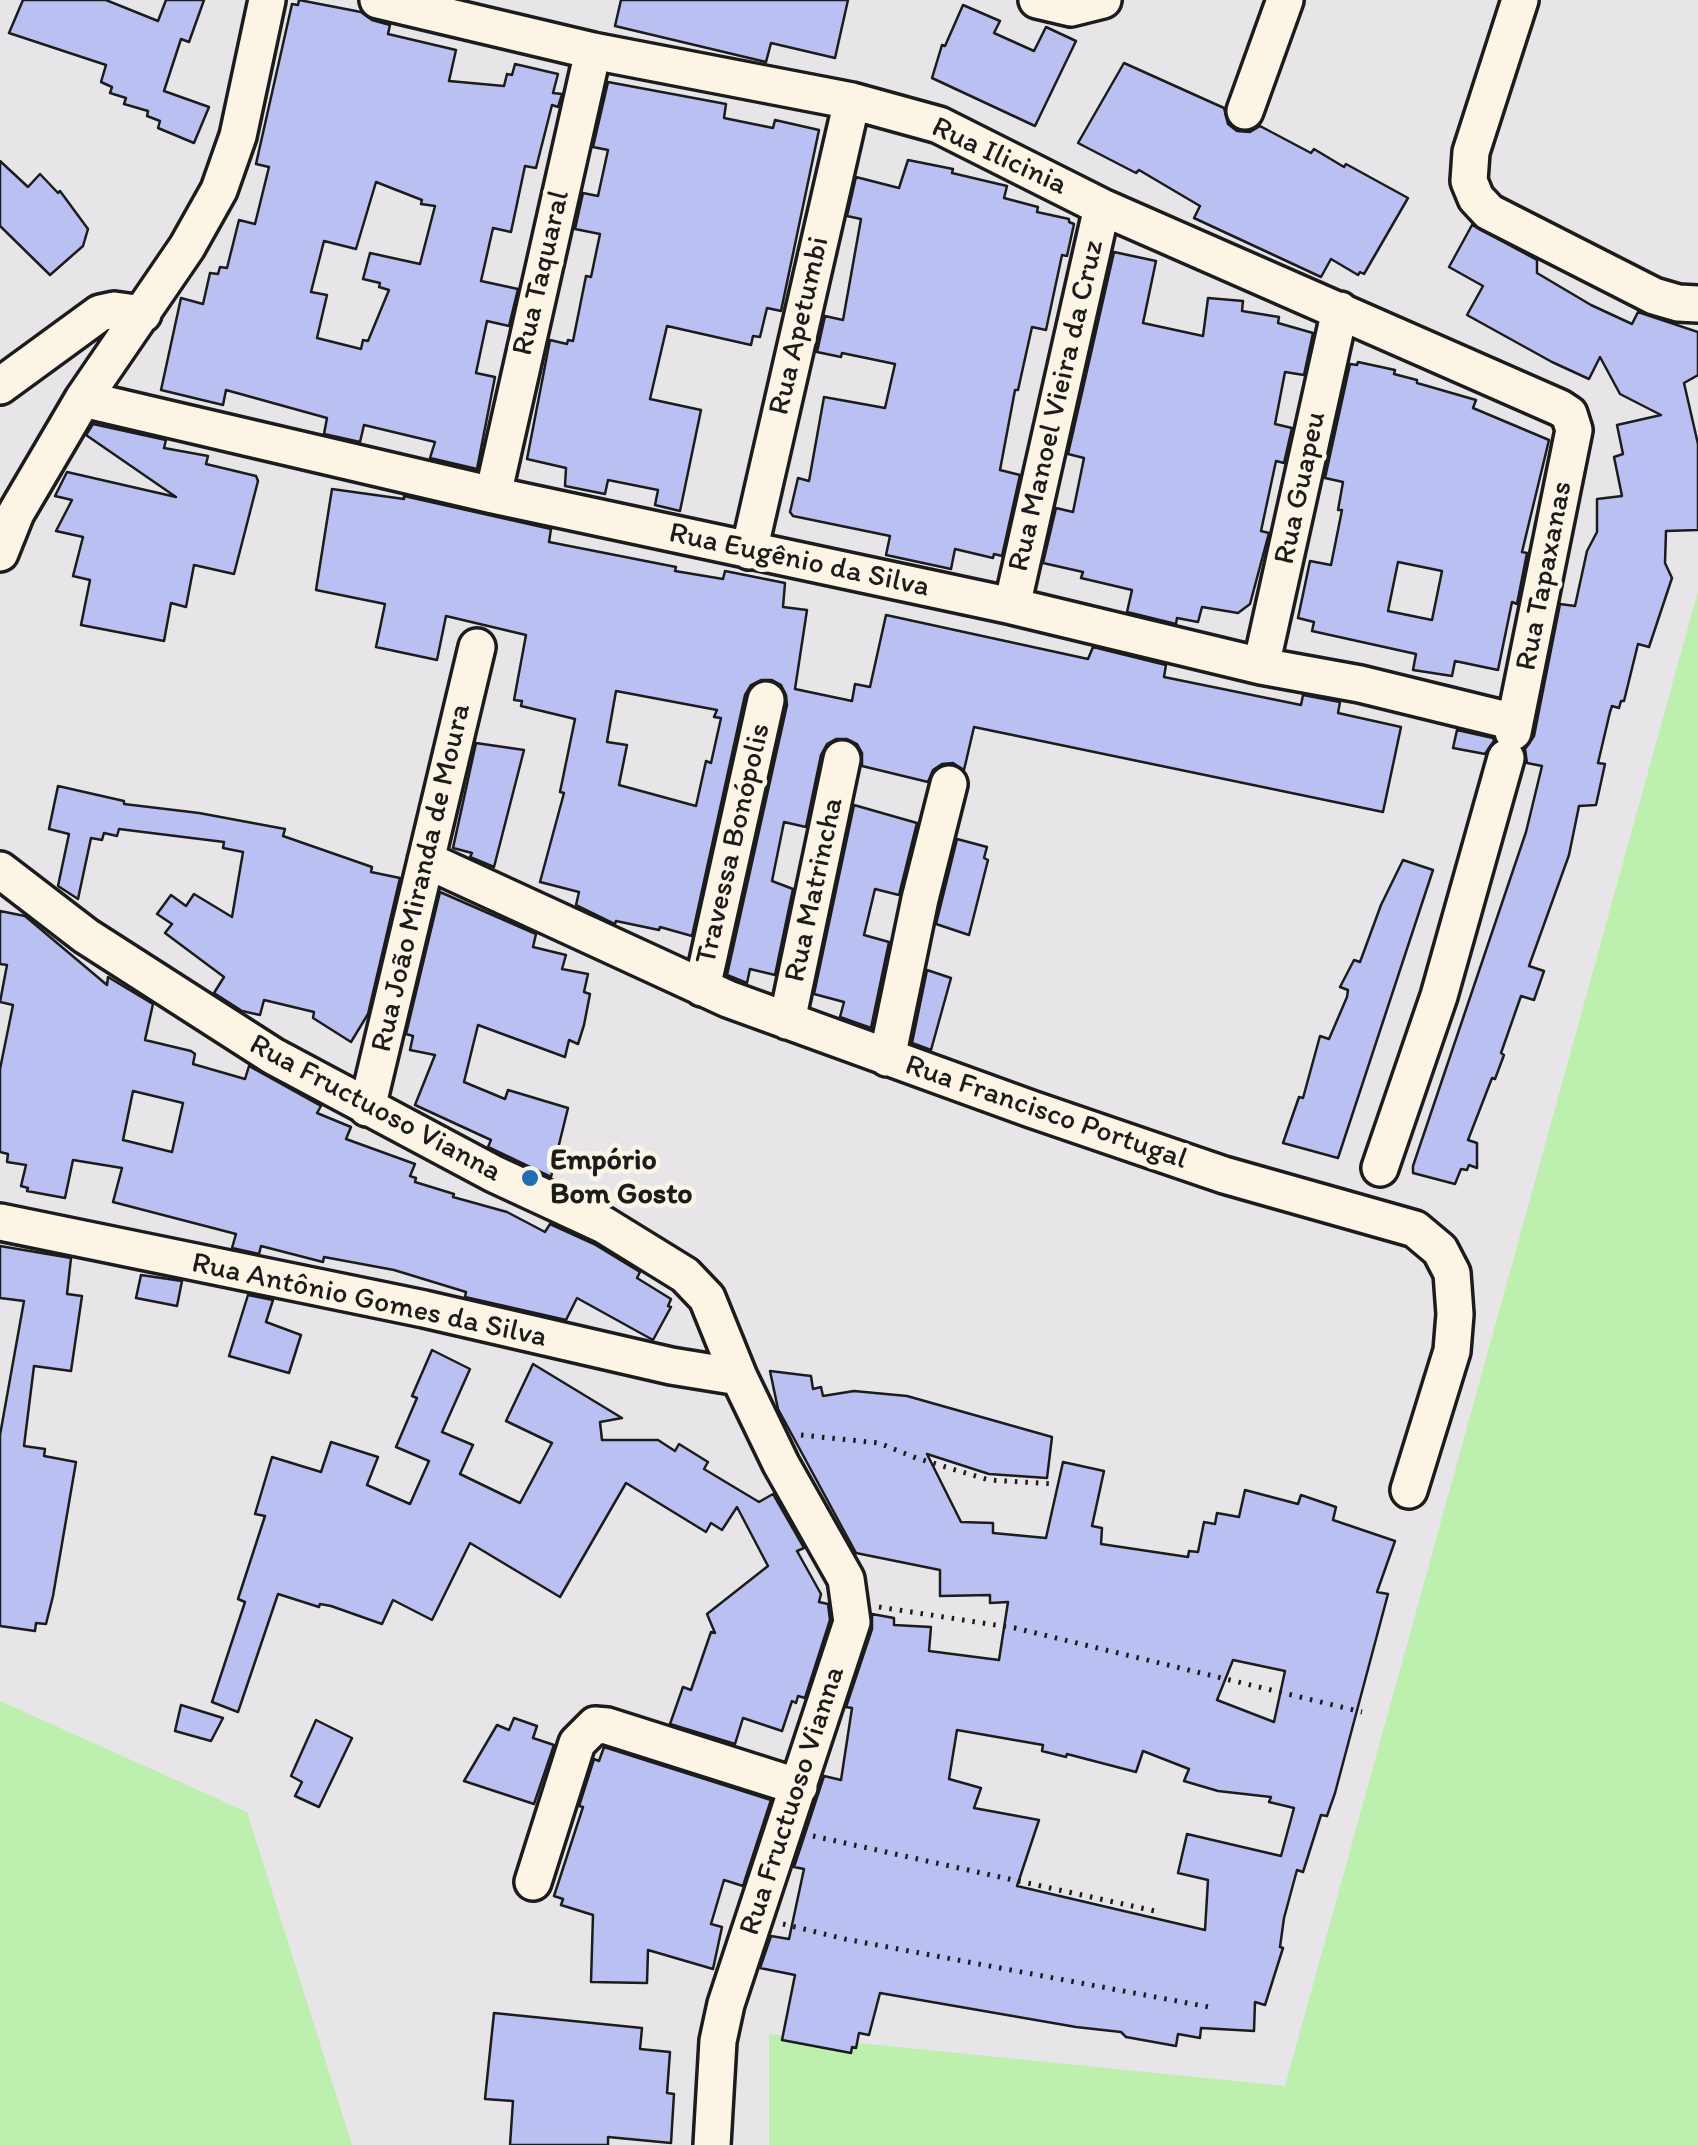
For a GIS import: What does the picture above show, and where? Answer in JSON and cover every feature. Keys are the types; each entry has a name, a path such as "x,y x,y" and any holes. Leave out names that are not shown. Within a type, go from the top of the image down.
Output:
{"street":[{"name":"Rua Ilicinia","path":"378,0 593,51 852,101 939,125 1102,207 1560,408 1568,414 1574,430"},
{"path":"1037,0 1071,8 1103,0"},
{"path":"1245,111 1285,0"},
{"path":"1520,0 1470,152 1469,181 1476,198 1489,212 1654,296 1698,304"},
{"path":"0,554 16,514 83,399 187,248 219,190 238,136 257,3"},
{"name":"Rua Taquaral","path":"493,495 593,51"},
{"name":"Rua Apetumbi","path":"749,551 852,101"},
{"name":"Rua Manoel Vieira da Cruz","path":"1012,606 1102,207"},
{"path":"0,386 100,313 114,310 143,314"},
{"name":"Rua Guapeu","path":"1262,666 1340,310"},
{"name":"Rua Eugênio da Silva","path":"83,399 493,495 1012,606 1262,666 1360,684 1511,737"},
{"name":"Rua Tapaxanas","path":"1380,1168 1444,980 1511,737 1574,430"},
{"name":"Rua João Miranda de Moura","path":"367,1108 477,647"},
{"name":"Travessa Bonópolis","path":"702,988 766,700"},
{"name":"Rua Matrincha","path":"787,1020 842,759"},
{"path":"887,1058 949,784"},
{"name":"Rua Francisco Portugal","path":"426,860 702,988 887,1058 1224,1175 1416,1230 1440,1250 1452,1274 1456,1314 1452,1351 1409,1490"},
{"name":"Rua Fructuoso Vianna","path":"0,870 86,936 273,1056 494,1174 604,1225 685,1275 707,1298 768,1436 846,1579 852,1604 852,1622 786,1829 736,1968 718,2041 712,2145"},
{"name":"Rua Antônio Gomes da Silva","path":"0,1222 370,1297 671,1366 739,1377"},
{"path":"533,1882 577,1743 594,1726 607,1726 799,1787"}],"path":[{"path":"768,1436 790,1434 879,1443 990,1480 1055,1484"},
{"path":"852,1604 1015,1628 1362,1712"},
{"path":"786,1829 1155,1911"},
{"path":"755,1918 845,1939 1209,2007"}],"green space":[{"path":"1698,591 1698,2145 769,2145 769,2034 1285,2086"},
{"path":"0,1701 247,1812 352,2145 0,2145"}],"building":[{"path":"23,0 106,0 158,21 166,0 204,0 189,42 181,39 164,91 209,107 194,143 158,128 160,121 147,116 148,111 124,104 126,98 110,93 112,87 101,82 106,65 9,33"},
{"path":"299,0 361,12 390,25 388,34 456,50 449,81 504,86 515,64 558,74 553,93 562,94 558,107 552,105 536,168 525,166 511,232 493,228 481,281 518,289 509,326 487,321 476,373 495,377 477,469 430,458 435,442 364,425 360,442 324,434 327,418 226,390 223,405 161,390 181,298 203,304 210,273 218,274 220,267 227,268 239,220 255,224 269,167 256,164 292,4 298,5","holes":["376,182 422,200 421,204 435,206 420,264 370,253 363,279 389,290 368,341 363,340 361,349 317,338 327,295 311,292 324,241 356,249"]},
{"path":"621,0 848,0 835,58 771,43 766,62 615,26"},
{"path":"963,5 1000,21 994,33 1034,51 1046,27 1076,41 1035,126 932,78 942,45 945,46"},
{"path":"1124,63 1224,108 1228,124 1237,131 1250,132 1260,126 1311,153 1314,149 1344,167 1346,164 1408,198 1364,274 1358,275 1331,259 1321,277 1194,218 1200,206 1139,170 1136,173 1078,143"},
{"path":"608,82 726,104 724,118 773,128 775,120 819,130 781,311 767,308 760,337 753,336 751,345 667,326 650,399 701,410 680,511 655,505 658,490 608,480 605,494 565,486 566,468 527,459 550,340 567,344 568,340 573,341 586,276 591,277 600,234 575,229 583,193 598,196 608,150 593,147"},
{"path":"908,160 1007,186 1004,198 1038,207 1037,212 1069,219 1074,224 1067,256 1062,255 1046,330 1032,327 1015,390 1000,470 1020,475 1002,556 994,554 993,558 955,549 951,569 886,555 890,536 793,516 790,512 798,478 809,481 824,397 885,408 895,364 817,352 825,316 843,320 861,219 847,216 856,177 899,188"},
{"path":"0,161 28,187 40,174 60,191 88,229 83,246 50,275 0,226"},
{"path":"1472,225 1537,260 1537,273 1591,305 1632,324 1638,312 1698,332 1698,375 1684,383 1698,444 1698,530 1666,531 1665,563 1672,578 1649,647 1638,644 1624,701 1619,708 1612,706 1598,763 1605,764 1596,805 1579,806 1569,855 1529,966 1544,971 1534,1000 1521,996 1501,1053 1504,1055 1468,1140 1477,1143 1477,1168 1469,1165 1467,1170 1461,1169 1455,1184 1413,1173 1413,1166 1526,832 1542,766 1527,763 1525,749 1534,736 1560,604 1575,606 1587,551 1597,532 1597,499 1622,496 1614,457 1623,454 1617,425 1661,415 1620,394 1600,357 1589,379 1467,315 1483,286 1449,267"},
{"path":"1114,252 1156,261 1143,323 1203,336 1208,298 1243,301 1242,311 1279,317 1278,323 1313,333 1304,375 1285,372 1275,424 1292,428 1284,463 1276,461 1261,531 1269,533 1250,604 1238,613 1202,607 1198,622 1177,618 1176,624 1127,612 1132,590 1081,578 1083,572 1043,563 1056,508 1073,512 1084,458 1068,454"},
{"path":"1358,362 1395,370 1394,374 1417,383 1476,400 1473,408 1549,440 1522,552 1527,553 1517,604 1512,602 1498,670 1455,661 1452,676 1413,670 1416,654 1312,631 1314,622 1298,618 1310,561 1331,565 1342,510 1338,510 1343,482 1325,478 1350,364","holes":["1398,562 1442,571 1432,620 1388,611"]},
{"path":"93,424 166,440 164,448 208,456 206,464 256,476 258,481 234,574 194,565 186,607 171,603 164,641 81,625 90,580 73,576 83,537 56,531 72,500 55,496 67,472 176,497 86,435"},
{"path":"332,489 404,496 551,529 549,542 676,567 675,571 723,579 725,571 785,583 783,607 807,610 795,689 852,701 855,684 870,687 886,615 1088,659 1093,647 1166,665 1164,677 1301,705 1303,695 1340,702 1338,713 1401,727 1383,812 974,727 964,770 953,763 942,764 933,770 928,782 862,766 857,744 836,739 827,744 821,755 806,827 784,822 772,881 793,889 775,975 750,969 747,983 727,975 787,705 781,685 761,680 751,685 745,695 692,936 660,927 659,930 616,921 615,924 576,905 579,892 540,882 564,793 560,792 575,719 521,706 522,701 514,700 526,635 446,616 437,660 376,647 385,604 316,590","holes":["616,691 717,710 714,717 721,718 696,806 619,785 627,745 607,742"]},
{"path":"1457,730 1494,741 1485,754 1453,748"},
{"path":"476,743 524,750 494,867 470,857 472,853 453,848"},
{"path":"58,786 124,804 285,829 283,836 372,867 371,872 400,878 368,1014 351,1042 313,1018 314,1012 264,1000 260,1015 242,1011 214,993 224,977 165,933 172,924 157,914 171,895 186,906 194,894 232,917 243,852 223,848 224,842 119,829 117,836 104,833 102,840 91,838 78,899 58,886 69,834 49,829"},
{"path":"854,805 917,823 899,895 875,889 864,935 889,942 871,1028 840,1017 844,1002 814,994"},
{"path":"957,839 987,847 984,858 988,860 969,935 936,924"},
{"path":"1403,860 1433,870 1338,1158 1283,1143 1299,1097 1303,1098 1320,1036 1329,1039 1347,997 1348,990 1340,987 1354,960 1360,962"},
{"path":"440,892 536,934 533,947 566,955 562,969 588,974 584,992 590,994 584,1025 578,1044 569,1040 565,1057 478,1025 464,1082 505,1099 508,1090 568,1108 551,1177 488,1147 491,1140 415,1105 435,1055 410,1050 413,1036 406,1034"},
{"path":"0,911 25,916 107,985 108,977 153,1004 145,1040 191,1051 195,1054 193,1064 245,1079 249,1066 321,1106 317,1113 351,1127 346,1139 415,1164 410,1176 416,1178 415,1182 507,1212 545,1232 550,1224 594,1244 640,1272 637,1278 671,1299 671,1307 653,1340 577,1298 566,1320 465,1297 466,1292 394,1270 324,1257 323,1262 261,1246 259,1254 232,1248 236,1234 113,1202 122,1168 73,1160 65,1198 27,1191 21,1186 26,1165 7,1162 8,1154 0,1152 0,1069 13,1005 0,1002 7,965 0,964","holes":["133,1091 183,1103 172,1152 123,1140"]},
{"path":"927,970 951,978 931,1050 912,1043"},
{"path":"0,1246 71,1258 67,1294 82,1296 71,1371 34,1366 24,1446 45,1449 44,1456 76,1462 53,1596 46,1624 36,1623 35,1631 0,1626 0,1435 24,1301 0,1298"},
{"path":"141,1275 182,1281 177,1306 136,1298"},
{"path":"248,1295 273,1300 266,1322 301,1335 289,1373 229,1356"},
{"path":"432,1350 470,1369 442,1432 473,1445 460,1474 520,1503 552,1443 506,1421 533,1364 622,1418 600,1422 602,1440 658,1440 675,1451 679,1444 708,1462 704,1469 759,1502 773,1494 804,1548 797,1551 821,1594 819,1602 828,1604 830,1620 805,1698 798,1696 796,1703 792,1701 782,1731 743,1718 735,1744 670,1724 683,1687 691,1690 711,1632 715,1633 707,1614 768,1566 737,1507 722,1530 711,1523 706,1532 626,1483 560,1597 470,1543 432,1620 393,1600 382,1624 331,1606 319,1607 278,1594 238,1712 212,1702 245,1602 238,1599 265,1516 255,1514 272,1457 321,1472 331,1442 378,1457 367,1485 410,1504 429,1461 396,1447"},
{"path":"770,1371 811,1376 813,1389 821,1387 823,1396 854,1391 907,1396 1052,1437 1047,1478 989,1474 927,1454 961,1522 993,1523 993,1533 1046,1538 1063,1462 1104,1471 1092,1526 1102,1528 1101,1544 1188,1557 1189,1551 1198,1552 1204,1522 1215,1524 1217,1513 1239,1517 1245,1490 1298,1504 1301,1495 1336,1507 1333,1520 1395,1541 1377,1592 1388,1594 1335,1793 1327,1816 1321,1815 1303,1872 1297,1870 1284,1918 1280,1947 1283,1948 1265,2005 1255,2002 1254,2031 1201,2028 1200,2038 1178,2034 1176,2046 1126,2037 1121,2032 880,1993 869,2035 859,2033 851,2053 782,2040 795,1975 760,1968 771,1936 789,1939 804,1869 794,1867 824,1776 841,1780 852,1708 846,1707 872,1629 872,1614 894,1618 894,1625 931,1627 929,1651 999,1660 1008,1602 990,1603 990,1595 940,1596 940,1570 856,1553 778,1409","holes":["1233,1660 1285,1671 1274,1722 1217,1700","957,1730 1043,1745 1042,1751 1136,1772 1143,1751 1189,1769 1184,1781 1218,1791 1271,1797 1269,1802 1294,1808 1281,1856 1187,1834 1178,1873 1208,1880 1205,1930 1017,1886 1039,1820 974,1808 981,1788 949,1779"]},
{"path":"181,1705 223,1718 211,1741 175,1731"},
{"path":"514,1718 537,1726 533,1738 554,1745 534,1804 464,1781 497,1725 509,1730"},
{"path":"316,1720 352,1738 319,1807 295,1796 302,1782 291,1776"},
{"path":"604,1747 771,1800 743,1886 724,1880 711,1924 722,1927 713,1969 648,1950 647,1983 591,1982 593,1915 561,1905 563,1899 554,1896 594,1759 599,1761"},
{"path":"494,2013 642,2028 640,2049 670,2052 667,2093 674,2094 671,2143 608,2137 608,2145 510,2145 513,2101 485,2099"}],"place":[{"name":"Empório Bom Gosto","path":"530,1178"}]}
